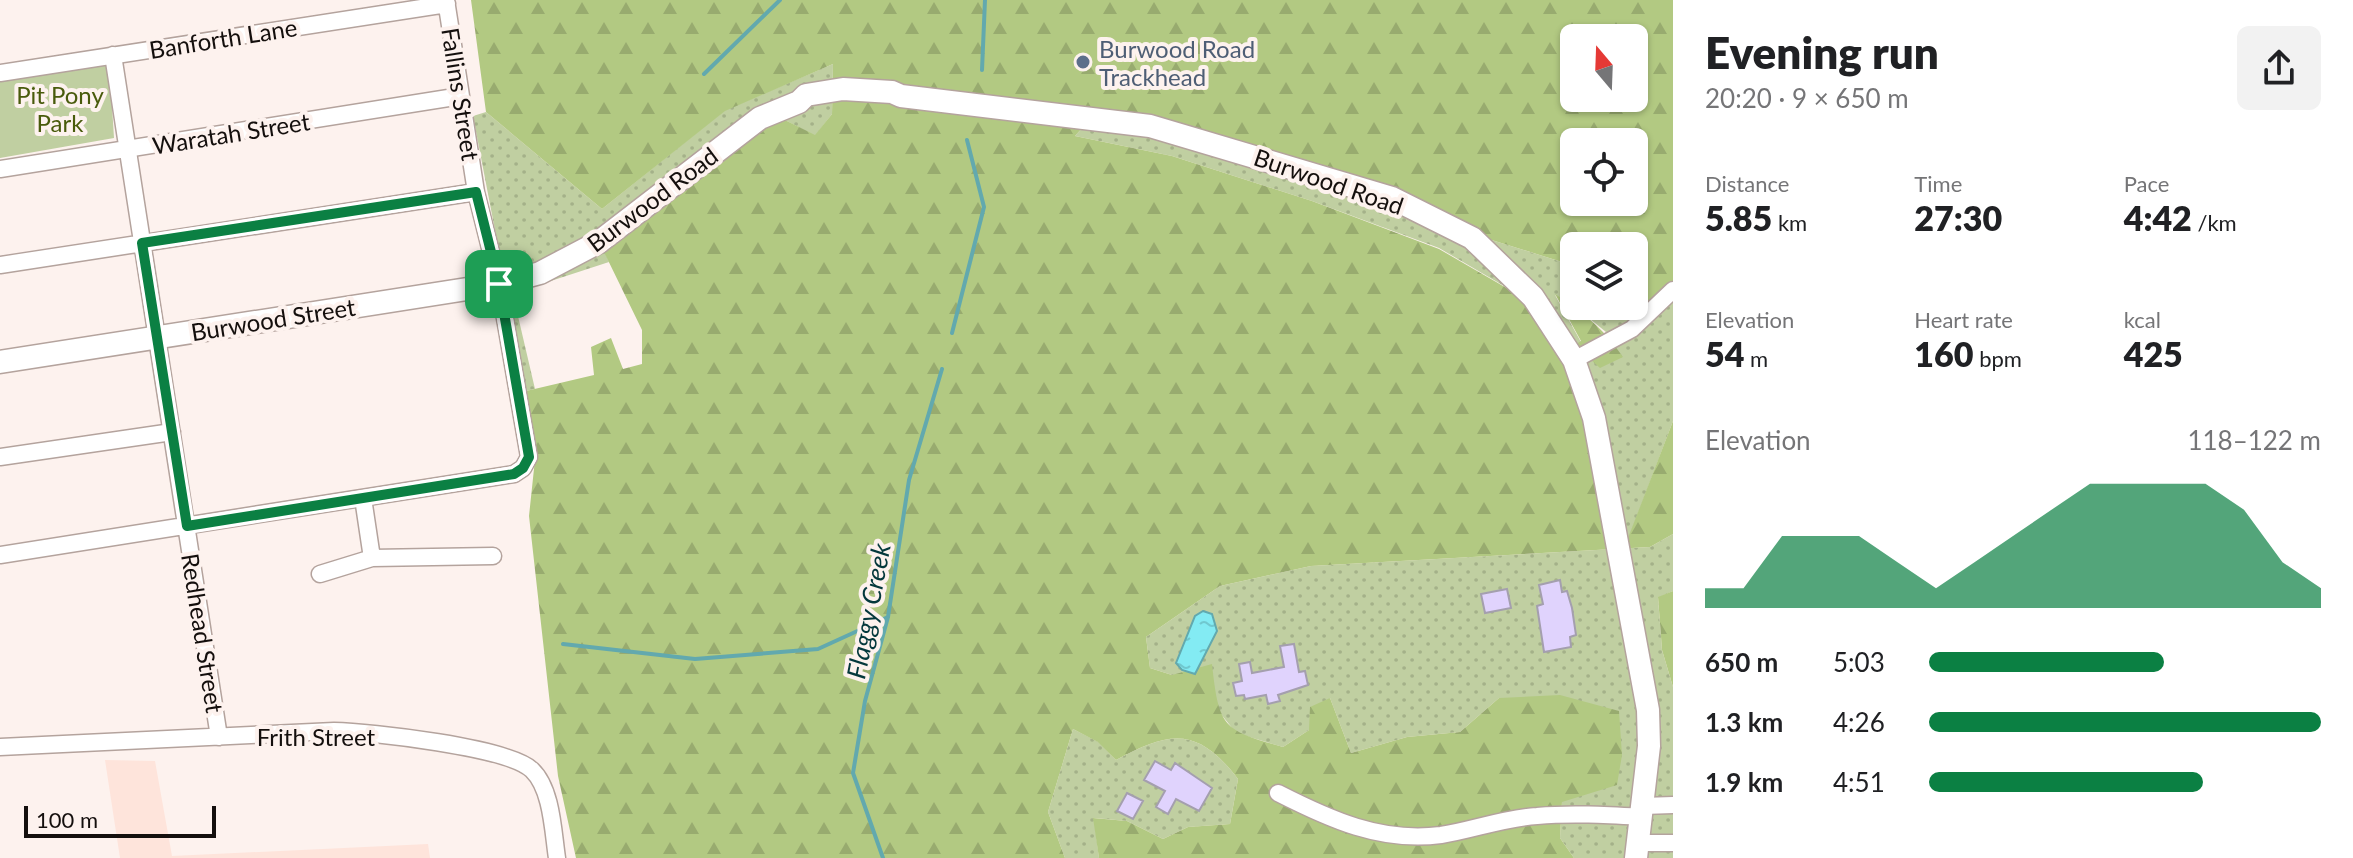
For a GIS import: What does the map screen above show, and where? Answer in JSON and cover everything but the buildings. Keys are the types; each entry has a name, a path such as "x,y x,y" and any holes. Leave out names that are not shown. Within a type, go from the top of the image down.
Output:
{"main road":[{"name":"Burwood Road","path":"499,284 540,273 572,258 619,227 760,118 799,102 806,95 843,89 892,92 901,96 1150,126 1392,198 1472,238 1533,297 1574,360 1594,418 1648,710 1649,746 1637,850"},
{"name":"Burwood Street","path":"0,362 499,284"}],"street":[{"name":"Banforth Lane","path":"0,73 447,2"},
{"name":"Fallins Street","path":"363,498 514,474 523,468 529,457 499,284 476,192 447,2"},
{"name":"Redhead Street","path":"113,55 219,737"},
{"name":"Waratah Street","path":"0,169 461,96"},
{"path":"0,265 476,192"},
{"path":"1574,360 1632,329 1673,290"},
{"path":"0,457 172,432"},
{"path":"0,555 363,498 372,558"},
{"path":"320,574 372,558 493,556"},
{"name":"Frith Street","path":"0,747 363,732 494,754 531,769 545,794 557,858"},
{"path":"1278,793 1331,820 1366,831 1413,837 1537,816 1642,812 1673,805"},
{"path":"1637,850 1673,843"}],"shaded area":[{"path":"105,760 155,761 172,856 428,844 430,858 120,858"}],"green space":[{"path":"471,0 1673,0 1673,295 1648,309 1648,232 1560,232 1560,261 1175,141 1083,127 1075,136 1172,156 1312,201 1439,249 1557,317 1576,344 1581,341 1569,320 1590,320 1623,357 1600,368 1590,359 1584,363 1610,447 1628,538 1673,421 1673,534 1650,547 1311,566 1220,586 1146,637 1150,668 1172,675 1212,664 1218,702 1228,723 1248,736 1283,747 1309,730 1310,707 1330,698 1351,753 1407,737 1460,732 1499,698 1560,695 1619,711 1622,755 1617,785 1562,802 1560,838 1574,858 1099,858 1093,818 1127,821 1163,839 1188,827 1230,824 1238,779 1224,762 1196,742 1168,739 1116,760 1098,742 1073,729 1048,812 1065,858 576,858 558,776 529,516 536,450 526,391 594,375 591,347 611,338 623,369 642,364 642,330 603,250 759,126 785,120 815,135 832,114 833,64 725,111 602,209 486,112"},
{"name":"Pit Pony Park","path":"106,64 110,73 114,138 0,158 0,77"},
{"path":"833,64 832,114 815,136 785,120 604,250 609,262 517,292 514,299 535,389 526,391 473,116 486,112 602,209 725,110"},
{"path":"1083,127 1175,141 1560,261 1560,298 1555,295 1560,304 1560,320 1569,320 1581,342 1576,344 1557,317 1439,248 1312,201 1172,156 1075,136"},
{"path":"1673,295 1673,421 1628,540 1584,362 1606,332 1591,320 1648,320 1648,309"},
{"path":"1673,534 1673,591 1658,598 1662,650 1673,687 1673,858 1574,858 1560,838 1562,801 1499,698 1460,732 1407,737 1351,753 1330,698 1309,730 1283,747 1236,733 1217,709 1172,675 1150,668 1146,637 1220,586 1311,566 1650,547"},
{"path":"1673,591 1673,687 1662,650 1658,597"},
{"path":"1073,729 1099,742 1116,760 1168,739 1196,742 1210,750 1238,779 1230,824 1188,827 1163,839 1127,821 1094,818 1099,858 1065,858 1048,812"}],"water":[{"path":"1203,611 1212,614 1217,631 1195,674 1182,670 1176,663 1195,616"}],"waterway":[{"path":"704,74 780,0"},
{"name":"Flaggy Creek","path":"982,70 985,0"},
{"name":"Flaggy Creek","path":"952,333 984,207 967,140"},
{"name":"Flaggy Creek","path":"883,858 853,773 865,701 888,617 909,480 942,369"},
{"path":"563,644 695,659 818,649 888,617"}],"place":[{"name":"Burwood Road Trackhead","path":"1083,62"}],"route":[{"path":"476,192 499,284 529,457 519,472 187,526 142,243 476,192"}]}
